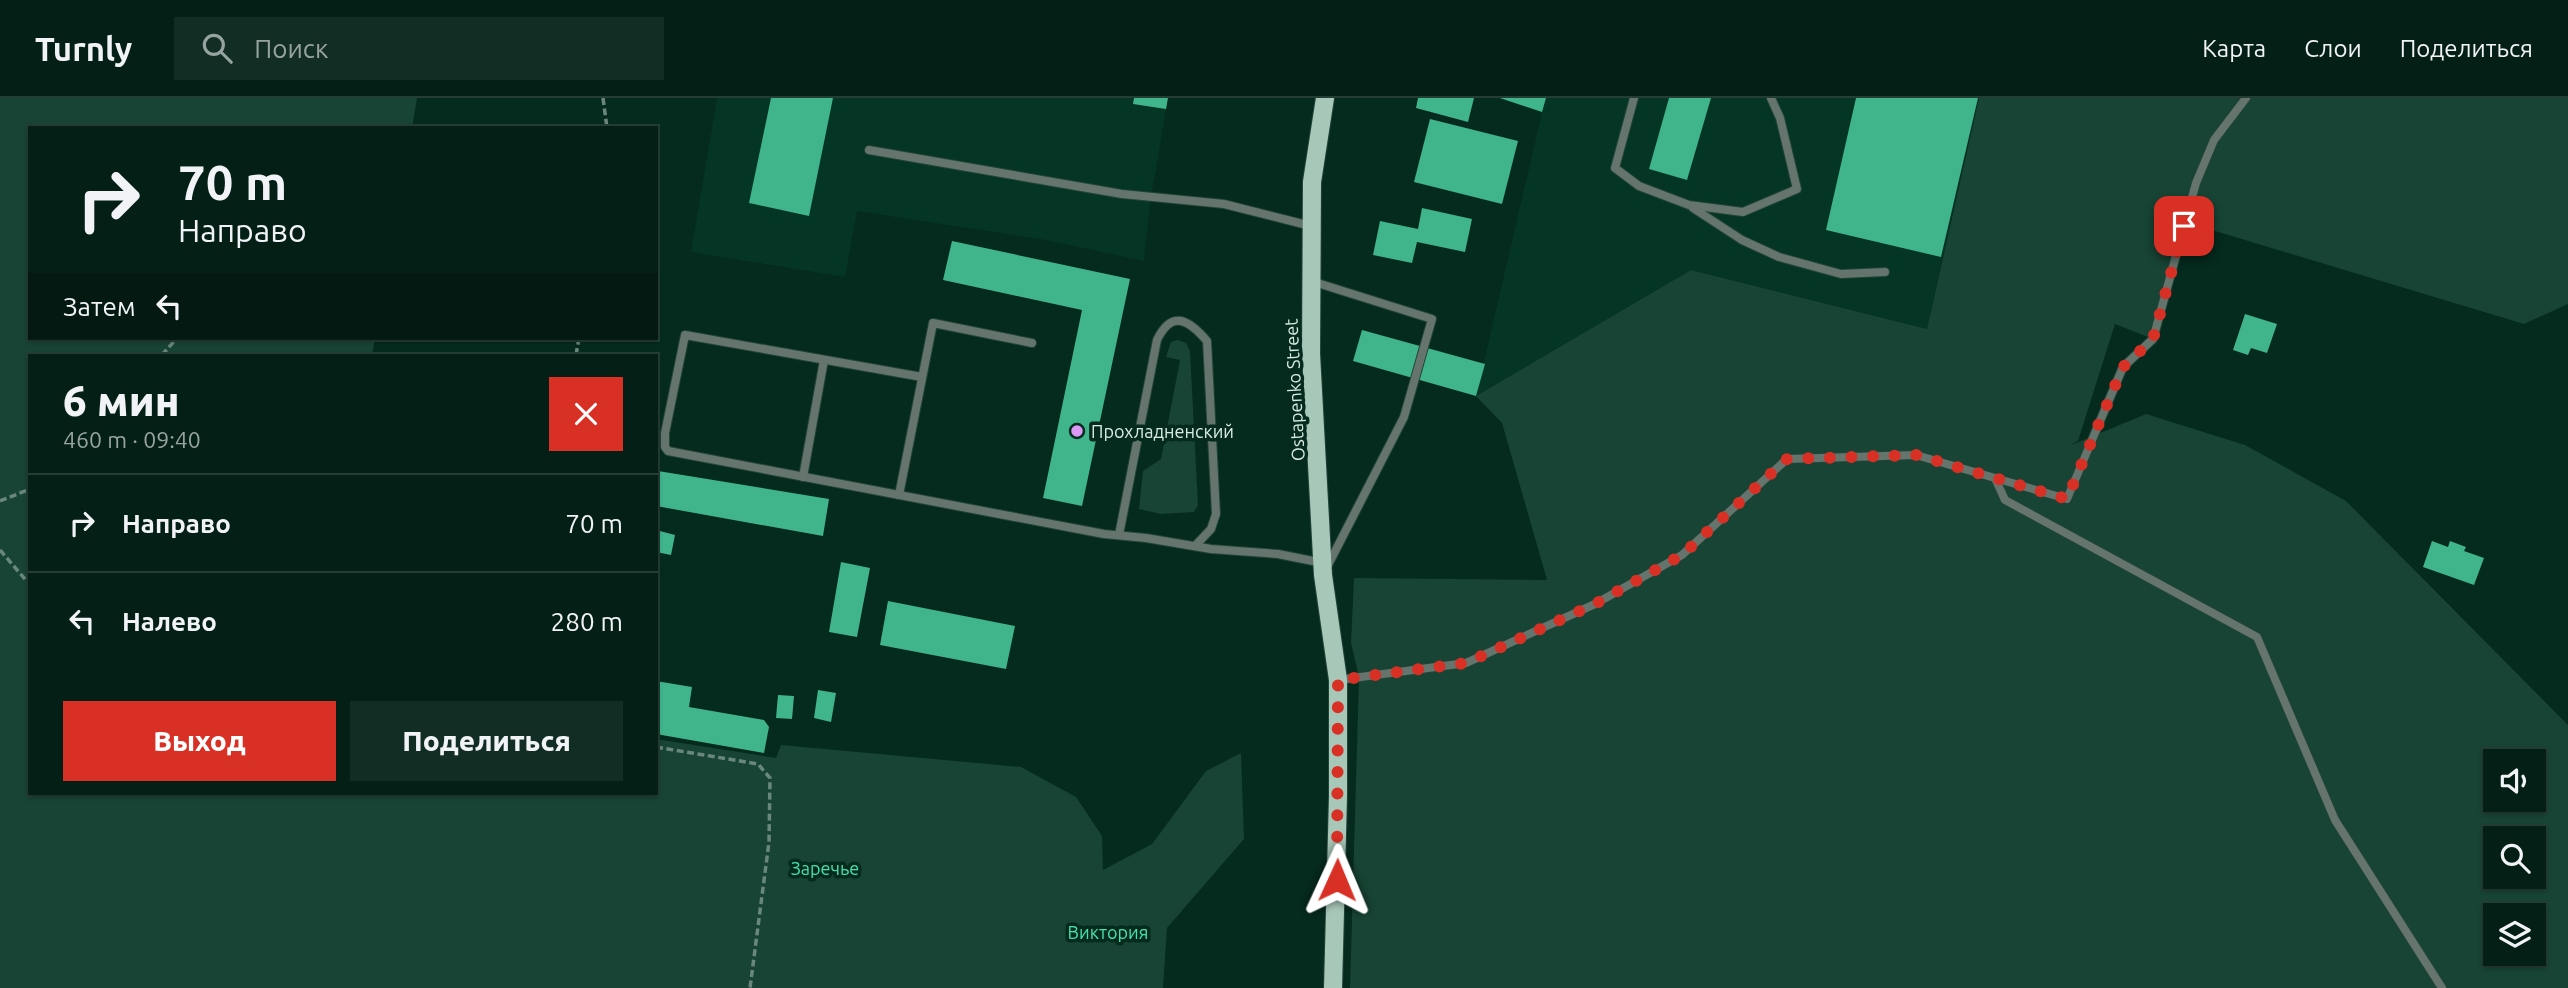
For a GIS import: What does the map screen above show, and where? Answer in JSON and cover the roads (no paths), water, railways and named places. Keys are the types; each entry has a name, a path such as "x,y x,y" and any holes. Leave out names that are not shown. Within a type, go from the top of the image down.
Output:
{"main road":[{"name":"Ostapenko Street","path":"1325,98 1312,182 1311,354 1323,569 1338,680 1333,988"}],"lane":[{"path":"1634,98 1615,168 1639,186 1689,205 1742,240 1779,257 1841,274 1885,272"},
{"path":"1689,205 1743,212 1797,189 1780,118 1771,98"},
{"path":"1338,680 1466,663 1595,604 1682,555 1787,459 1916,455 2067,499 2123,367 2153,339 2196,183 2214,141 2246,98"},
{"path":"869,150 1122,194 1224,204 1312,226"},
{"path":"922,377 685,335 665,433 665,447 668,451 1104,534 1278,554 1323,569 1404,417 1432,319 1311,281"},
{"path":"1119,535 1157,340 1164,326 1175,321 1192,324 1207,341 1216,514 1211,529 1195,546"},
{"path":"899,495 933,323 1032,343"},
{"path":"803,477 824,360"},
{"path":"1995,478 2006,500 2257,637 2335,820 2442,988"}],"place":[{"name":"Прохладненский","path":"1077,431"}],"park label":[{"name":"Заречье","path":"825,868"},
{"name":"Виктория","path":"1108,932"}]}
